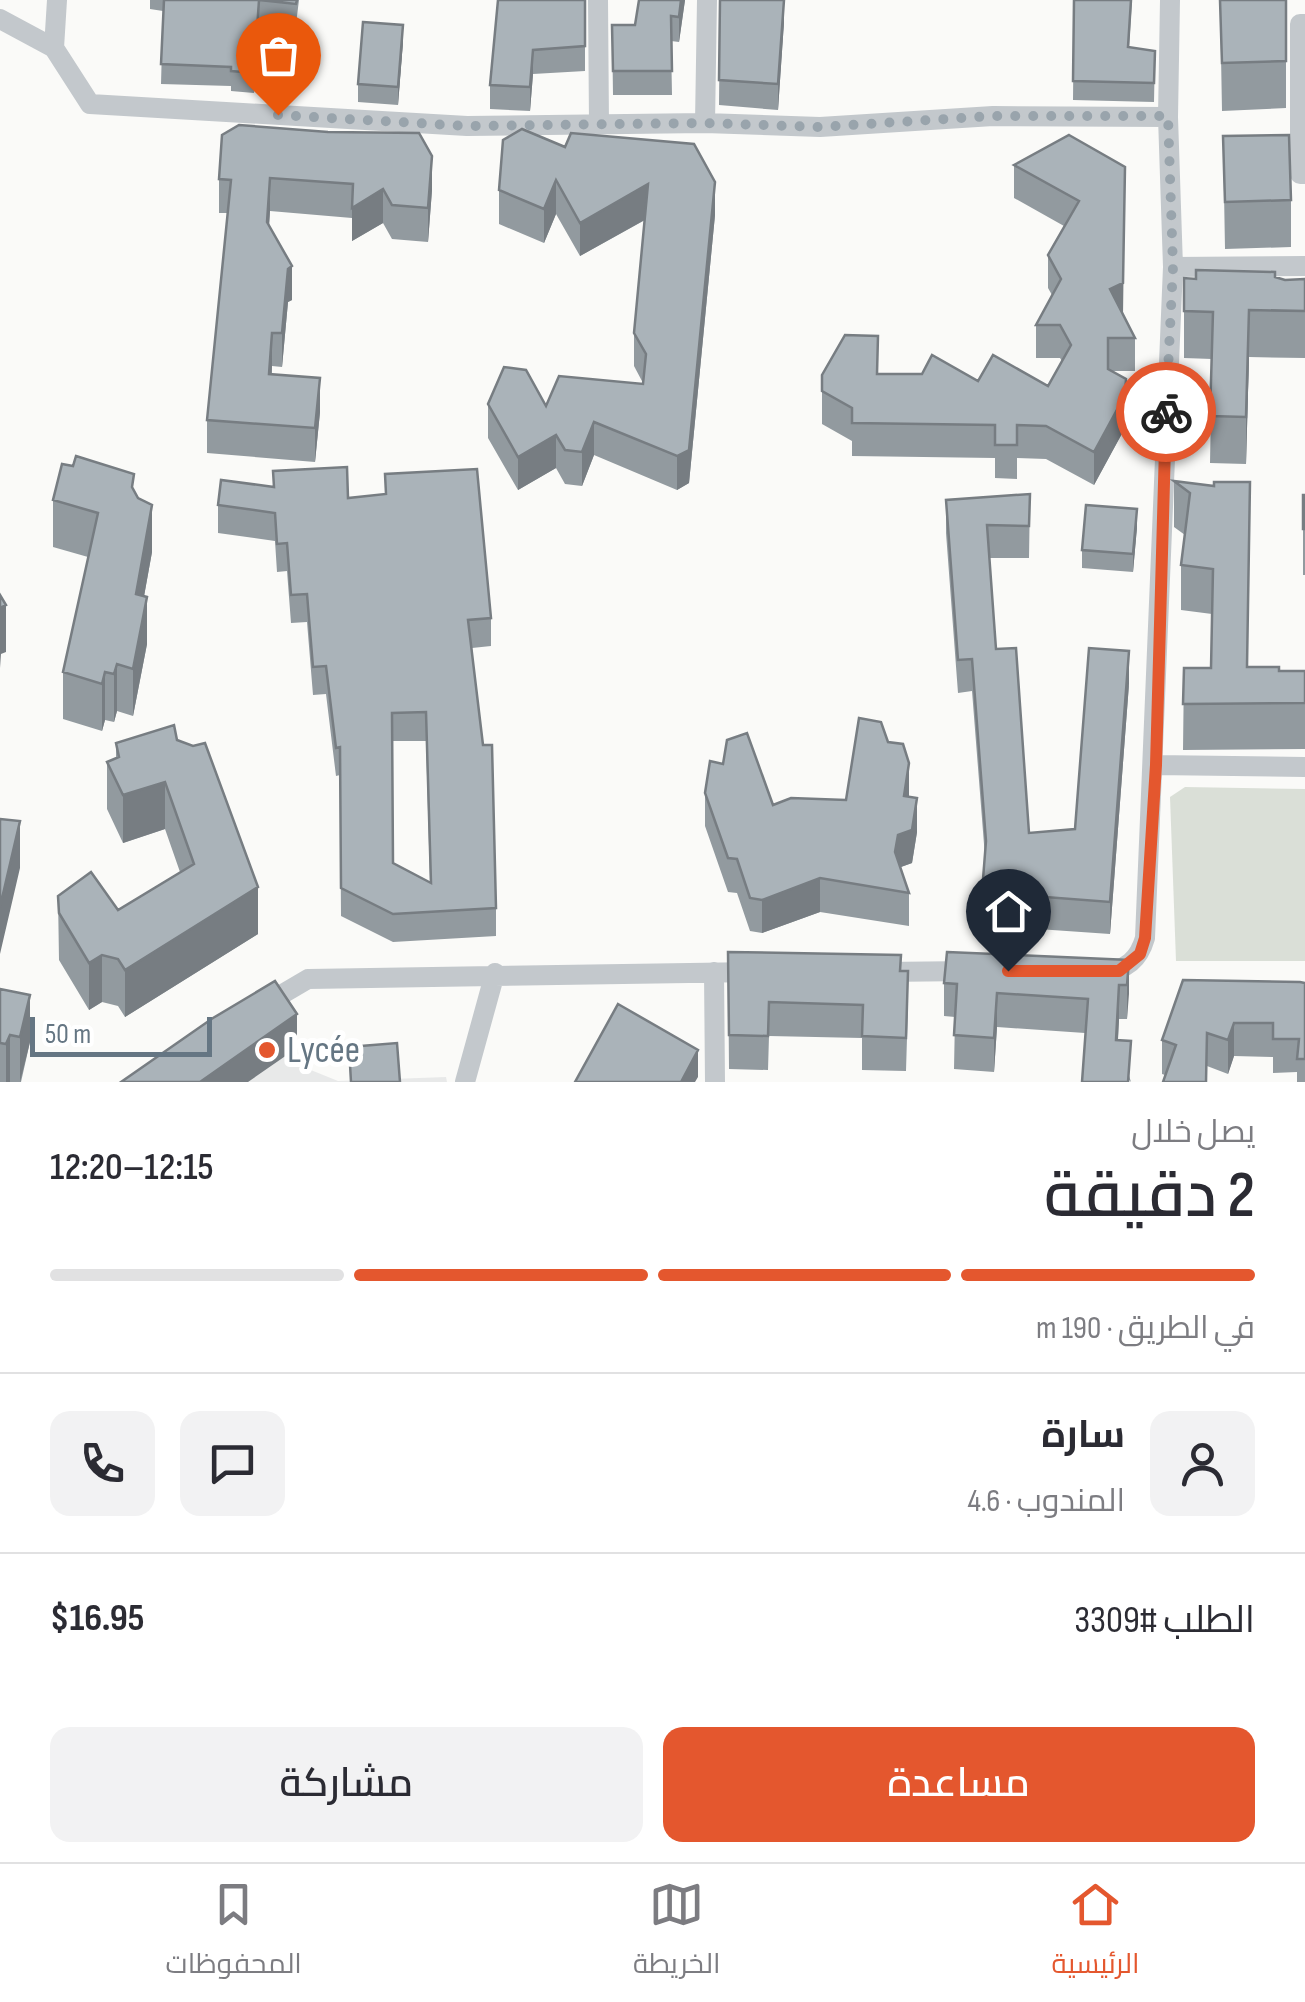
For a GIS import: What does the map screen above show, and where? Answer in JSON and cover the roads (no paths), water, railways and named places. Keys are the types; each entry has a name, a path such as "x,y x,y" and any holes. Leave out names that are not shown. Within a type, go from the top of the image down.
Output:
{"street":[{"path":"54,48 56,0"},
{"path":"598,0 599,124"},
{"path":"704,123 708,0"},
{"path":"1080,971 1119,971 1140,954 1156,765 1161,506 1173,267 1168,116 1170,0"},
{"path":"0,19 54,48 90,104 467,126 704,123 820,127 993,116 1168,116"},
{"path":"1305,24 1300,24 1300,174 1305,174"},
{"path":"1173,267 1305,266"},
{"path":"1156,765 1305,767"},
{"path":"868,972 984,971"},
{"path":"714,972 714,1082"},
{"path":"245,1016 308,979 772,972"},
{"path":"465,1082 495,974"}],"place":[{"name":"Lycée","path":"267,1050"}]}
